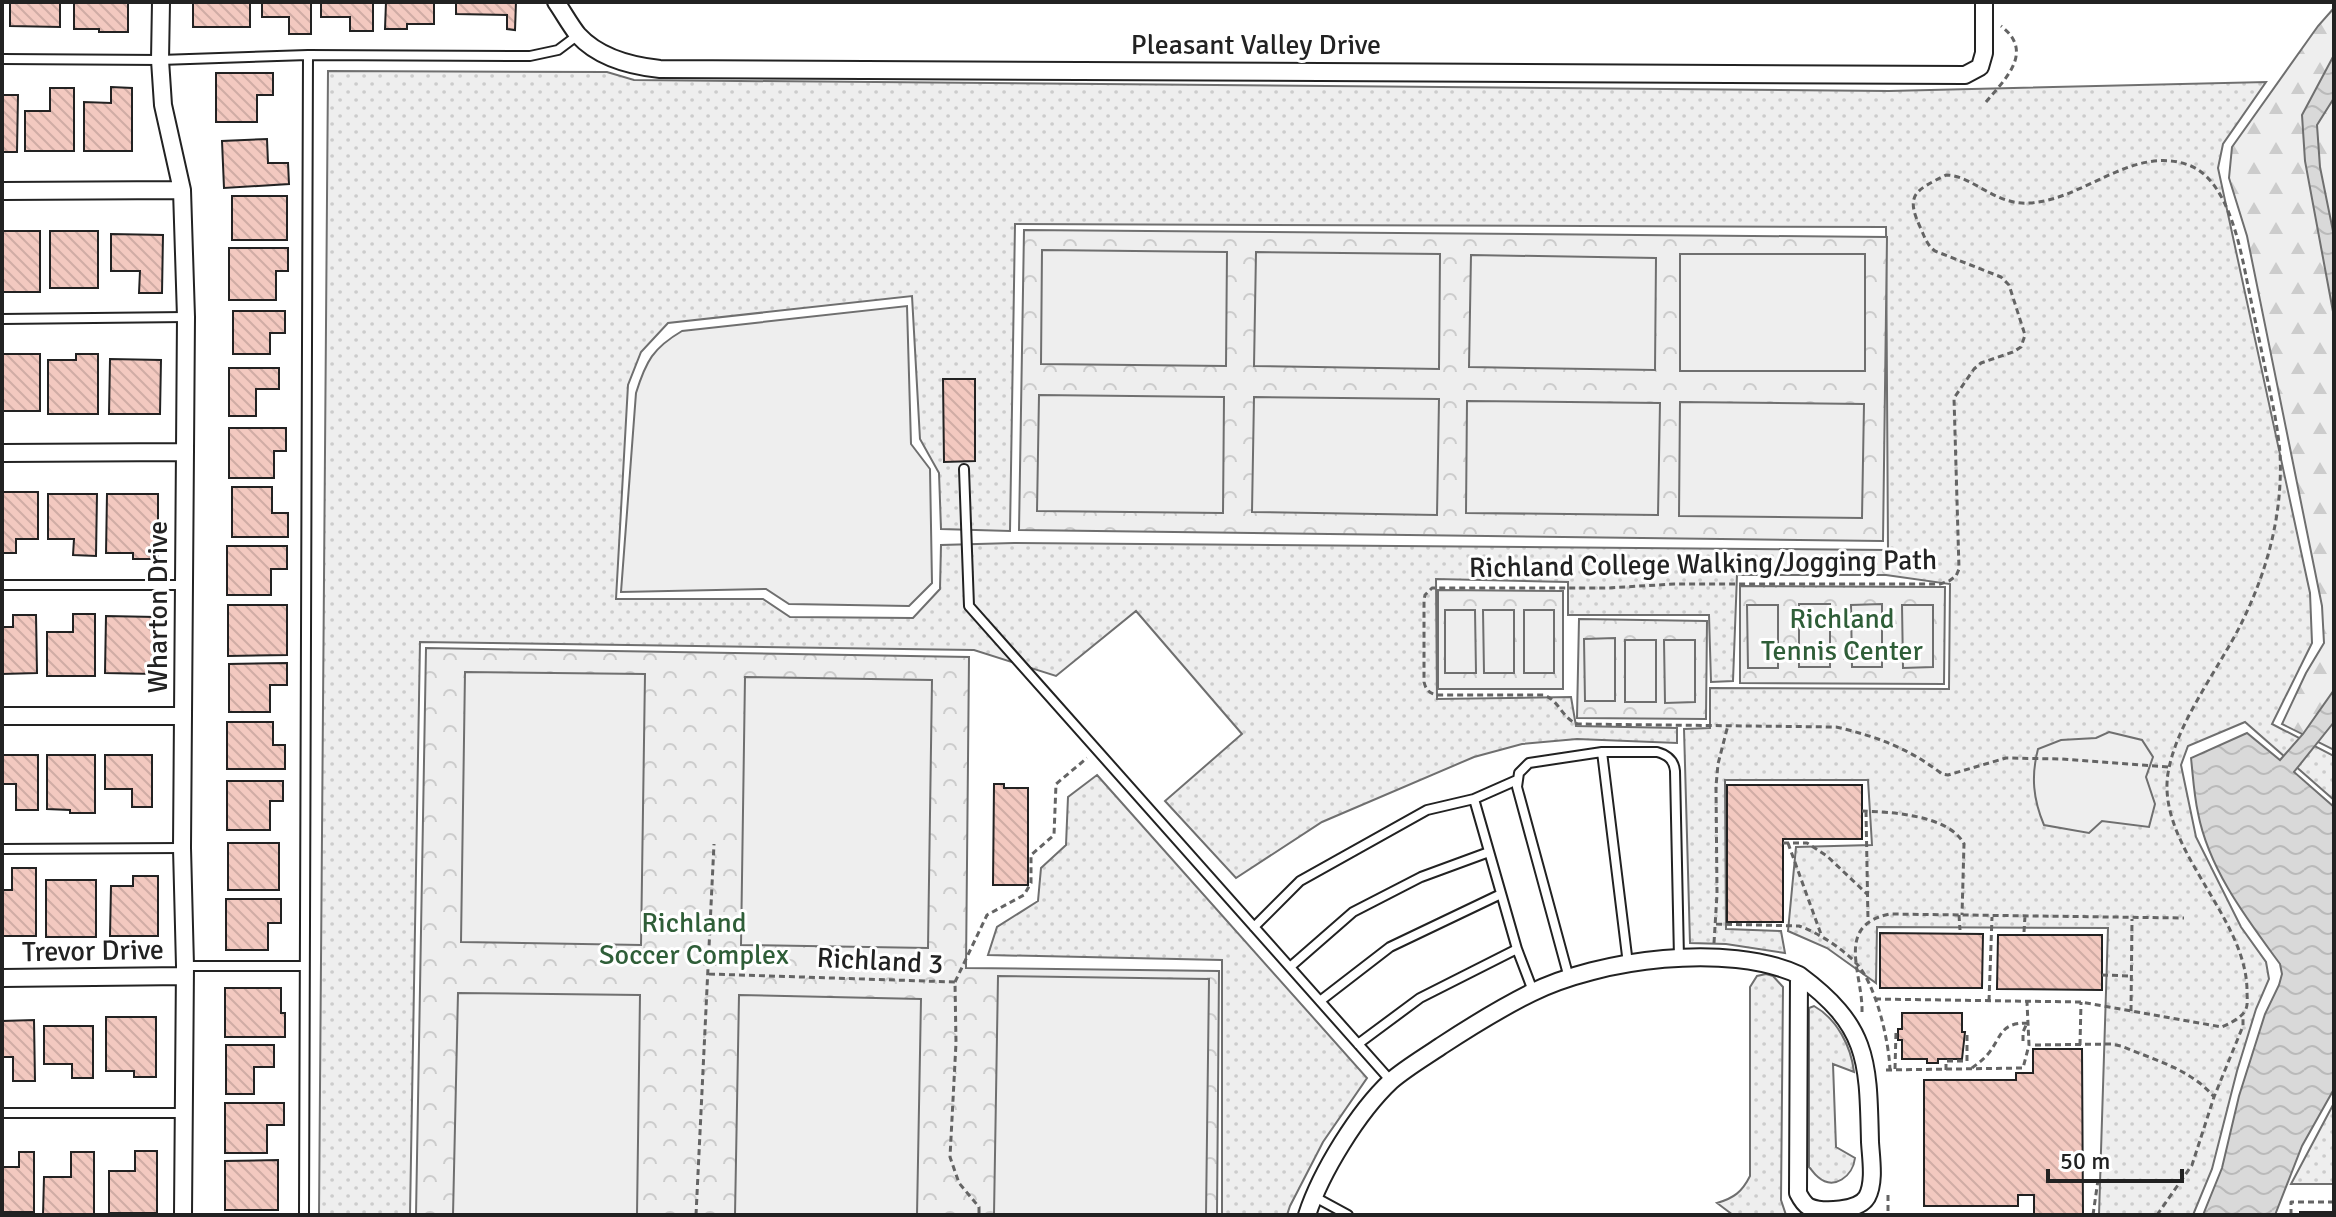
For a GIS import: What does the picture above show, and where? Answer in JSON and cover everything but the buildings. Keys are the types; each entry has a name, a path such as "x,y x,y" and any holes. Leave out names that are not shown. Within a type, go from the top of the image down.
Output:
{"street":[{"name":"Wharton Drive","path":"161,2 163,105 182,190 186,317 183,1215"},
{"name":"Pleasant Valley Drive","path":"556,2 578,35 596,49 618,61 660,69 1965,75 1980,67 1984,53 1984,2"},
{"path":"2,191 182,190"},
{"path":"2,453 185,452"},
{"path":"2,716 183,716"},
{"path":"1307,1215 1313,1196 1335,1155 1370,1105 1392,1081 1478,1021 1533,992 1569,979 1628,964 1679,958 1713,958 1779,966 1799,975 1833,1003 1846,1020 1864,1060 1868,1082 1871,1163 1869,1190 1859,1206 1817,1209 1808,1206 1798,1193 1799,975"},
{"name":"Trevor Drive","path":"2,978 185,971"}],"lane":[{"path":"2,59 530,56 558,50 578,35"},
{"path":"304,1215 308,55"},
{"path":"2,319 186,317"},
{"path":"964,469 969,606 1392,1081"},
{"path":"2,585 184,585"},
{"path":"1602,752 1628,964"},
{"path":"1569,979 1517,787 1519,773 1529,763 1602,752 1657,752 1668,756 1674,766 1679,958"},
{"path":"1254,927 1300,881 1427,810 1474,799 1517,780"},
{"path":"1474,799 1517,949 1533,992"},
{"path":"2,849 182,848"},
{"path":"1290,967 1353,912 1421,877 1489,852"},
{"path":"1320,1001 1390,947 1501,894"},
{"path":"1358,1044 1420,998 1517,949"},
{"path":"185,971 304,966"},
{"path":"2,1113 184,1113"},
{"path":"1313,1196 1348,1215"}],"path":[{"path":"1986,102 2011,72 2016,61 2015,42 2006,29 1997,23"},
{"name":"Richland College Walking/Jogging Path","path":"2157,1215 2192,1165 2214,1097 2243,1026 2247,1002 2244,966 2233,937 2180,837 2167,795 2169,767 2203,689 2242,623 2259,582 2276,527 2280,482 2277,428 2245,270 2228,213 2215,185 2204,173 2173,161 2154,160 2050,199 2031,203 2003,199 1951,175 1941,177 1913,198 1913,214 1928,246 1994,272 2009,285 2025,335 2021,347 1981,363 1974,369 1954,398 1959,569 1949,581 1940,584 1674,584 1595,589 1437,587 1425,595 1424,682 1431,694 1544,695 1556,702 1572,722 1578,724 1836,727 1905,749 1948,775 2006,758 2169,767"},
{"path":"1713,958 1717,775 1728,725"},
{"path":"955,982 987,915 1024,895 1031,883 1031,855 1054,835 1056,784 1097,750"},
{"path":"1868,921 1864,811 1919,817 1960,835 1964,844 1960,930"},
{"path":"1822,937 1786,843 1807,843 1827,856 1867,894"},
{"path":"696,1215 714,844"},
{"path":"1856,1038 1862,1003 1855,943 1859,931 1878,916 2184,918"},
{"path":"1989,1001 1992,916"},
{"path":"2024,932 2025,916"},
{"path":"2131,1011 2132,918"},
{"path":"1716,924 1799,926 1811,930 1856,962 1875,999 1887,1036 1890,1070"},
{"name":"Richland 3","path":"709,974 955,982 956,1043 950,1157 959,1183 979,1207 979,1215"},
{"path":"2102,975 2131,976"},
{"path":"1875,999 2081,1002 2222,1027 2243,1013"},
{"path":"1890,1070 2023,1068 2029,1045 2027,1002"},
{"path":"2080,1045 2081,1002"},
{"path":"2023,1041 2027,1023"},
{"path":"1970,1069 1989,1053 2002,1030 2010,1025 2027,1023"},
{"path":"1890,1070 1898,1032"},
{"path":"1946,1070 1946,1061 1967,1061 1965,1034"},
{"path":"2035,1045 2121,1046 2186,1073 2214,1097"},
{"path":"2093,1215 2098,1180"},
{"path":"2291,1215 2291,1202 2334,1202"},
{"path":"1880,1211 1888,1212"}],"green space":[{"path":"2334,8 2334,750 2282,724 2324,643 2322,606 2247,236 2229,178 2232,147"},
{"path":"328,71 607,72 634,80 1889,91 2266,82 2223,144 2218,168 2310,593 2312,643 2272,724 2334,756 2334,800 2245,722 2188,746 2181,765 2196,837 2241,927 2266,962 2269,979 2256,1009 2237,1071 2212,1169 2193,1215 2099,1215 2108,928 1877,927 1876,983 1827,948 1788,931 1796,847 1872,845 1868,780 1725,780 1726,929 1781,931 1785,953 1726,944 1690,943 1684,729 1710,728 1710,688 1949,689 1950,584 1886,575 1737,575 1733,681 1711,682 1709,615 1568,615 1568,582 1436,579 1437,699 1571,697 1576,726 1677,728 1677,743 1577,739 1522,744 1474,757 1322,822 1236,878 1165,801 1242,734 1136,611 1056,676 974,650 420,642 410,1215 319,1215","holes":["1015,224 1886,227 1888,550 941,545 940,589 913,618 790,617 763,599 616,599 628,385 641,352 668,323 912,296 920,439 939,473 941,529 1010,531"]},
{"path":"1024,230 1887,237 1883,541 1019,530"},
{"path":"1042,250 1227,252 1226,366 1041,364"},
{"path":"1256,252 1440,254 1439,369 1254,366"},
{"path":"1680,254 1865,254 1865,371 1680,371"},
{"path":"1471,255 1656,258 1655,370 1469,367"},
{"path":"907,306 911,444 930,469 932,583 909,606 789,604 766,589 621,592 636,393 647,364 664,343 682,331"},
{"path":"1039,395 1224,397 1223,513 1037,511"},
{"path":"1254,397 1439,399 1437,515 1252,512"},
{"path":"1467,401 1660,403 1658,515 1466,513"},
{"path":"1680,402 1864,404 1862,518 1679,516"},
{"name":"Richland Tennis Center","path":"1740,586 1945,587 1944,684 1740,683"},
{"path":"1438,590 1563,591 1563,689 1438,689"},
{"path":"1799,604 1830,604 1830,667 1799,667"},
{"path":"1882,604 1882,667 1852,667 1851,605"},
{"path":"1747,605 1778,605 1778,668 1748,668"},
{"path":"1902,605 1933,605 1933,667 1903,668"},
{"path":"1445,610 1475,610 1476,673 1445,673"},
{"path":"1483,610 1514,610 1514,673 1484,673"},
{"path":"1524,610 1554,610 1554,673 1524,673"},
{"name":"Richland Tennis Center","path":"1579,619 1707,621 1706,719 1577,718"},
{"path":"1615,638 1615,701 1585,701 1584,639"},
{"path":"1625,640 1656,640 1656,702 1625,702"},
{"path":"1664,640 1695,640 1695,702 1665,703"},
{"name":"Richland Soccer Complex","path":"426,648 969,657 966,968 1219,971 1217,1215 416,1215"},
{"path":"465,672 645,674 641,945 461,942"},
{"path":"745,677 932,680 928,948 741,945"},
{"path":"2109,732 2142,740 2153,757 2146,777 2155,804 2149,827 2102,821 2089,833 2044,825 2034,787 2038,749 2061,740 2096,738"},
{"path":"1097,775 1367,1078 1323,1142 1287,1215 1222,1215 1222,960 988,955 997,927 1038,901 1041,868 1066,845 1068,797"},
{"path":"998,976 1209,979 1206,1215 994,1215"},
{"path":"1757,976 1773,976 1783,987 1781,1200 1786,1215 1733,1215 1717,1203 1737,1194 1750,1176 1750,987"},
{"path":"458,993 640,995 637,1215 453,1215"},
{"path":"739,995 921,999 917,1215 735,1215"},
{"path":"1814,1006 1830,1018 1842,1034 1854,1072 1833,1064 1836,1147 1855,1158 1851,1171 1836,1182 1824,1181 1809,1167 1809,1008"},
{"path":"2334,1103 2334,1184 2291,1184"}],"water":[{"path":"2334,55 2334,98 2317,125 2320,167 2334,236 2334,317 2305,161 2302,115"},
{"path":"2334,690 2334,722 2294,772 2334,807 2334,1089 2302,1146 2275,1215 2203,1215 2222,1168 2239,1096 2265,1014 2282,974 2280,964 2231,893 2211,854 2198,813 2191,758 2247,733 2280,760"}]}
